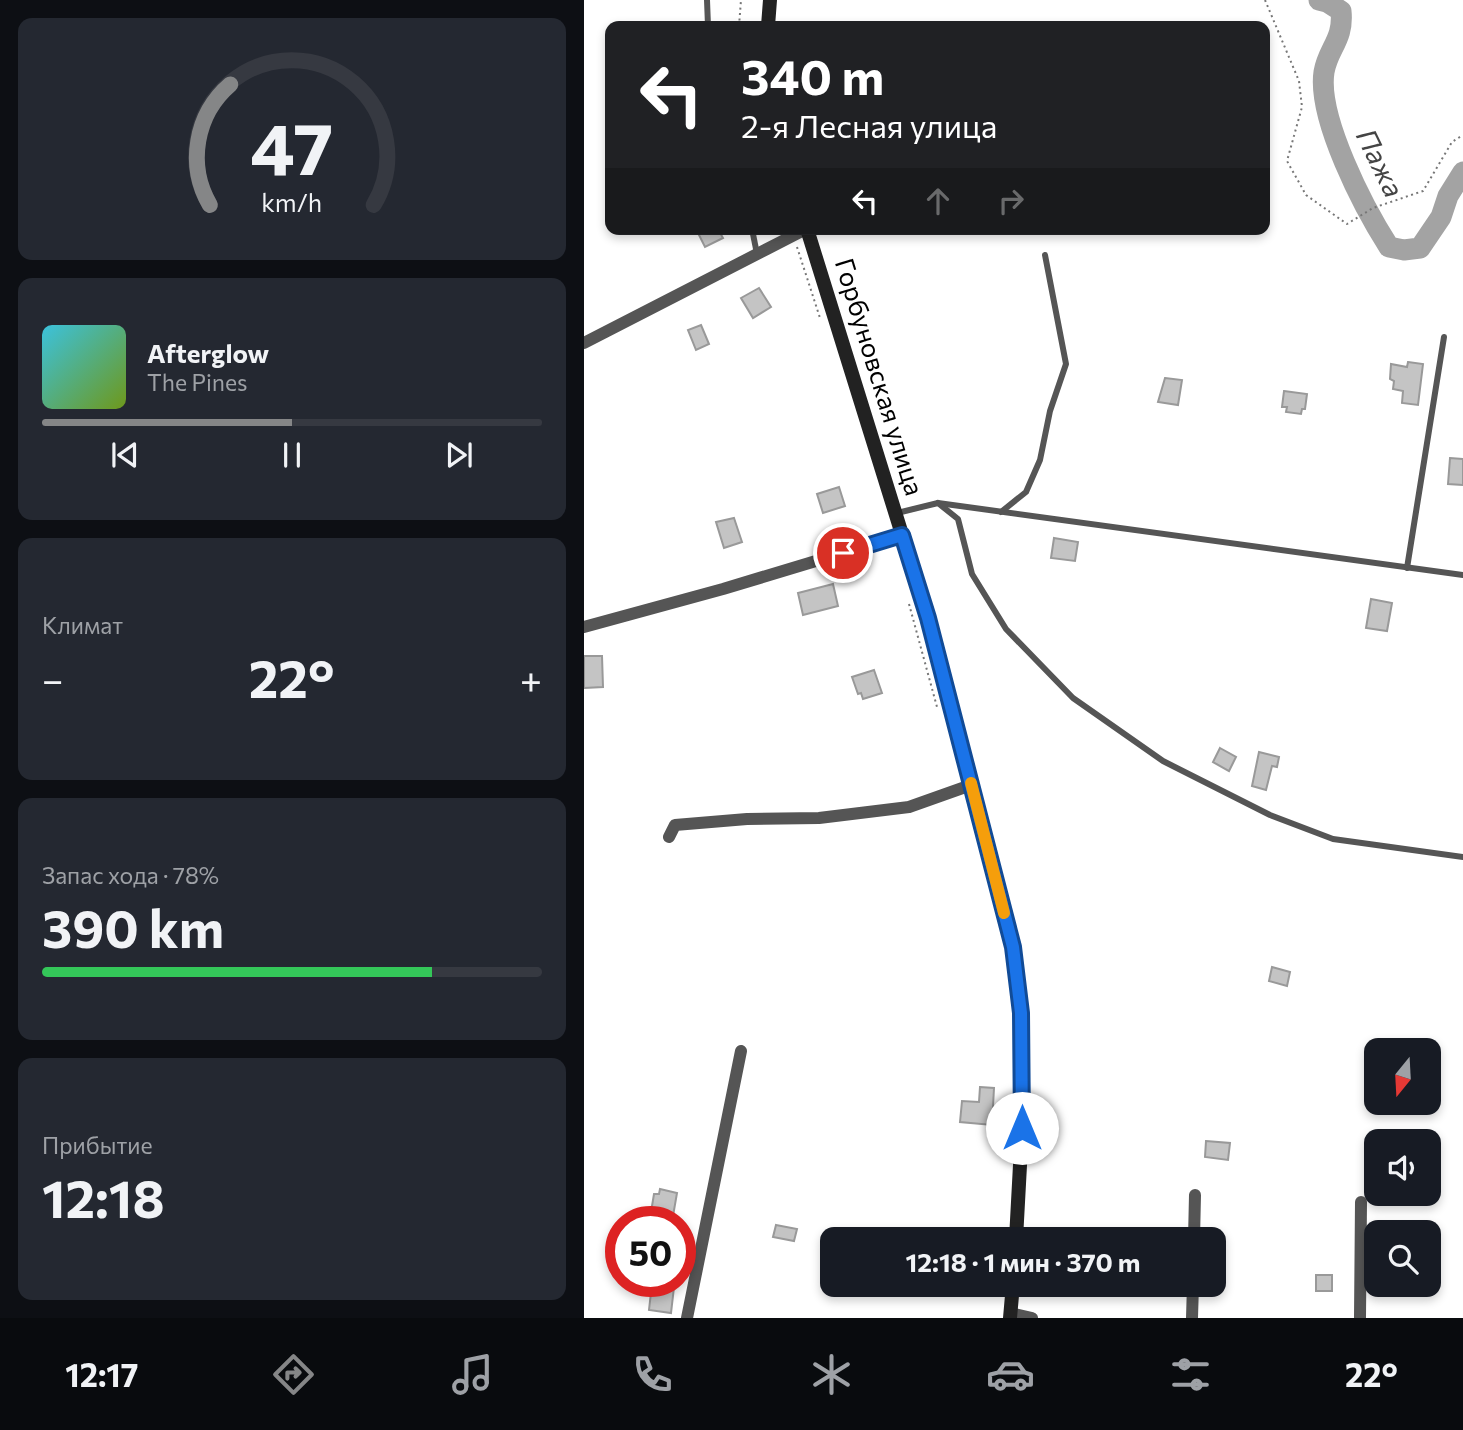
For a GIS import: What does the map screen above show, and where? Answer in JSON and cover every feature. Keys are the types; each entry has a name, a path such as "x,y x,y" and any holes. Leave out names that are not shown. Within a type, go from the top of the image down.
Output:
{"main road":[{"path":"768,21 770,0"},
{"name":"Горбуновская улица","path":"809,235 928,618 1013,947 1021,1013 1022,1128 1017,1227"},
{"path":"1010,1315 1012,1297"}],"street":[{"path":"584,342 793,236"},
{"path":"584,626 723,589 902,535"},
{"path":"669,837 675,825 747,819 819,818 909,807 971,785"},
{"path":"687,1318 741,1051"},
{"path":"1194,1227 1195,1195"},
{"path":"1360,1318 1361,1202"},
{"path":"1192,1318 1193,1297"},
{"path":"1010,1315 1032,1318"}],"lane":[{"path":"707,0 708,21"},
{"path":"753,235 757,254"},
{"path":"1001,512 1026,492 1040,460 1050,411 1066,363 1045,255"},
{"path":"1407,568 1444,337"},
{"path":"896,513 938,503 1462,575"},
{"path":"938,503 958,519 972,574 1006,629 1073,698 1163,761 1270,815 1333,839 1462,857"}],"path":[{"path":"739,21 741,0"},
{"path":"1265,0 1299,81 1302,107 1287,161 1306,195 1347,224 1373,208 1423,191 1452,142 1462,135"},
{"path":"793,236 823,328"},
{"path":"907,598 938,712"},
{"path":"1007,1144 1008,1118"}],"building":[{"path":"699,235 721,235 723,238 705,247"},
{"path":"759,288 771,307 753,318 741,298"},
{"path":"701,325 709,344 696,350 688,330"},
{"path":"1408,362 1423,364 1418,405 1402,403 1403,391 1393,389 1394,381 1390,379 1391,364 1407,367"},
{"path":"1165,378 1182,380 1178,405 1158,402"},
{"path":"1284,391 1307,394 1305,409 1302,409 1301,414 1286,412 1287,407 1282,407"},
{"path":"1450,458 1463,459 1463,485 1448,484"},
{"path":"839,487 845,506 823,513 817,494"},
{"path":"734,518 742,542 724,548 716,522"},
{"path":"1054,538 1078,542 1075,561 1051,558"},
{"path":"833,584 838,606 803,615 798,593"},
{"path":"1371,599 1392,603 1387,631 1366,628"},
{"path":"584,656 602,656 603,687 584,688"},
{"path":"874,670 882,693 863,699 861,693 858,694 852,677"},
{"path":"1220,748 1236,757 1229,771 1213,762"},
{"path":"1259,752 1279,757 1277,767 1272,766 1266,790 1252,786"},
{"path":"1272,967 1290,972 1287,986 1269,981"},
{"path":"980,1087 994,1088 992,1125 960,1122 962,1101 979,1102"},
{"path":"1206,1141 1230,1143 1228,1160 1205,1157"},
{"path":"660,1189 677,1193 675,1206 652,1206 654,1194 659,1194"},
{"path":"776,1225 797,1229 794,1241 773,1237"},
{"path":"1316,1275 1332,1275 1332,1291 1316,1291"},
{"path":"650,1297 673,1297 671,1313 649,1310"}],"waterway":[{"name":"Пажа","path":"1319,0 1341,11 1338,37 1324,72 1328,113 1344,162 1367,210 1389,247 1404,250 1420,248 1441,217 1448,196 1463,172"}],"slow traffic":[{"path":"971,783 1004,913"}],"route":[{"path":"843,553 902,535 928,618 1013,947 1021,1013 1022,1128"}]}
